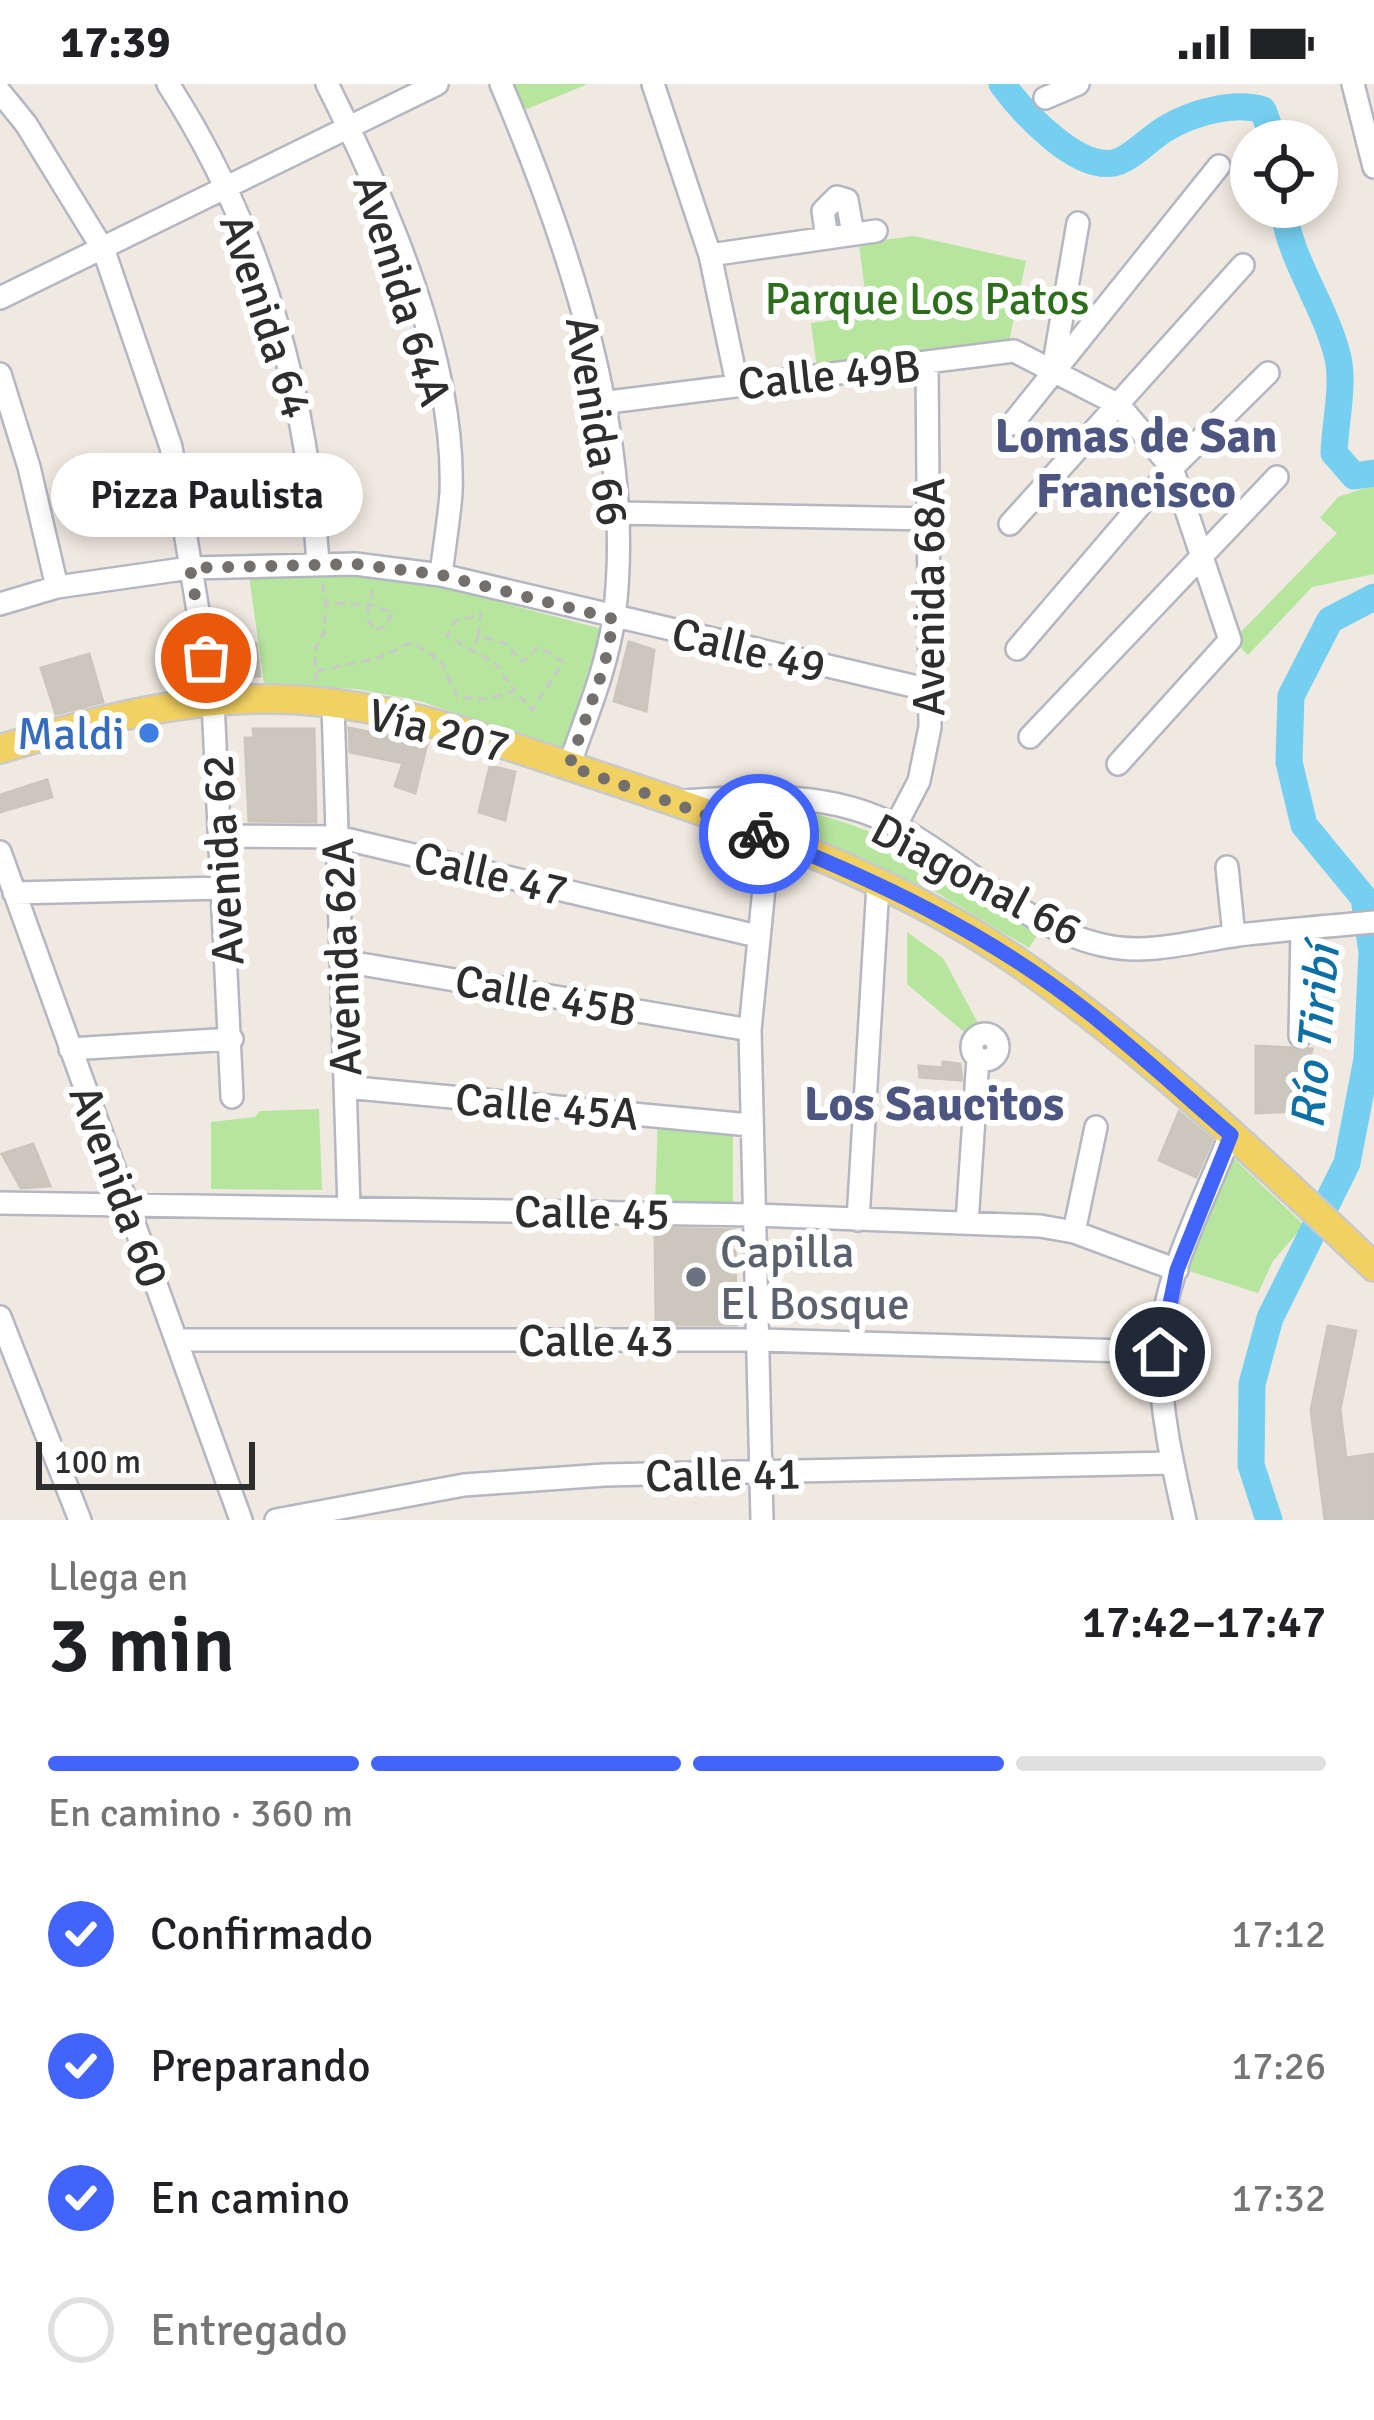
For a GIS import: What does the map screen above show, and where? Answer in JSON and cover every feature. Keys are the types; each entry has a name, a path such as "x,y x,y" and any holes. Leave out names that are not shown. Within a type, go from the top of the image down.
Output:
{"main road":[{"name":"Vía 207","path":"0,749 118,714 213,702 324,696 418,717 677,802 930,908 1082,1007 1374,1267"}],"street":[{"name":"Avenida 64","path":"168,84 226,190 262,272 312,468 318,563"},
{"name":"Avenida 64A","path":"327,84 387,211 423,320 444,415 451,491 441,575"},
{"path":"0,298 437,84"},
{"name":"Avenida 66","path":"501,84 568,253 601,404 617,512 614,619 604,667 569,766"},
{"path":"653,84 710,255 737,383"},
{"path":"1045,98 1078,84"},
{"path":"1353,84 1374,167"},
{"name":"Avenida 62","path":"0,92 26,124 104,251 171,447 213,702 232,1097"},
{"path":"1012,424 1220,166"},
{"path":"710,255 827,238 865,232 848,200 837,197 823,212 827,238"},
{"path":"1053,370 1078,223"},
{"path":"1010,524 1243,265"},
{"name":"Calle 49B","path":"601,404 1014,351 1119,405"},
{"name":"Avenida 68A","path":"896,825 919,781 930,690 927,363"},
{"path":"1017,649 1172,468 1268,373"},
{"path":"0,374 29,467 57,587"},
{"path":"1118,764 1230,640 1172,468 1119,405"},
{"path":"1030,737 1205,558 1276,477"},
{"path":"617,512 930,519"},
{"name":"Calle 49","path":"0,604 57,587 190,568 318,563 441,575 930,690"},
{"name":"Avenida 62A","path":"324,696 337,837 349,1208"},
{"name":"Diagonal 66","path":"677,802 750,794 808,799 896,825 1060,928 1121,956 1234,936 1374,922"},
{"name":"Calle 47","path":"221,836 337,837 758,936"},
{"path":"762,1520 750,1030 769,838"},
{"name":"Avenida 60","path":"0,852 242,1520"},
{"path":"1227,867 1234,936"},
{"path":"858,1220 878,885"},
{"path":"14,893 223,888"},
{"path":"1300,1036 1302,929"},
{"name":"Calle 45B","path":"343,961 750,1030"},
{"path":"70,1049 232,1039"},
{"path":"967,1223 979,1058"},
{"name":"Calle 45A","path":"345,1087 750,1125"},
{"path":"1074,1232 1096,1127"},
{"path":"1185,1520 1172,1463 1160,1352 1177,1270 1231,1135"},
{"name":"Calle 45","path":"0,1203 967,1223 1074,1232 1177,1270"},
{"path":"0,1317 80,1520"},
{"name":"Calle 43","path":"176,1340 758,1340 1160,1352"},
{"path":"0,1379 24,1376"},
{"name":"Calle 41","path":"277,1520 464,1485 604,1475 1172,1463"}],"path":[{"path":"324,696 316,649 324,632 326,603 372,605 393,613 385,626 375,630 366,616 372,605 374,584"},
{"path":"472,650 482,614 464,615 447,636 495,663 532,710 563,662 539,647 522,662 507,644 478,636"},
{"path":"317,671 378,658 412,642 441,661 457,698 486,699 515,691"}],"green space":[{"path":"511,84 588,84 522,111"},
{"name":"Parque Los Patos","path":"914,236 1026,261 1008,346 817,369 811,323 868,315 859,243"},
{"path":"1374,485 1374,574 1312,587 1248,655 1233,640 1337,533 1320,518 1338,497"},
{"path":"249,575 361,576 431,584 602,629 563,750 420,701 357,689 264,684"},
{"path":"756,803 836,820 906,848 1041,929 1029,948 934,891 733,807"},
{"path":"907,932 943,958 978,1023 964,1032 907,984"},
{"path":"319,1109 322,1190 211,1189 211,1122 255,1117 260,1111"},
{"path":"658,1117 733,1123 733,1207 655,1204"},
{"path":"1230,1155 1304,1225 1273,1261 1258,1293 1183,1269"}],"building":[{"path":"629,642 654,650 646,711 614,701"},
{"path":"256,644 260,676 225,678 219,646"},
{"path":"89,654 103,702 56,714 41,668"},
{"path":"349,728 427,744 415,793 395,786 403,763 350,752"},
{"path":"253,729 314,729 316,822 249,821 245,738 254,738"},
{"path":"490,766 515,772 505,820 479,812"},
{"path":"47,780 52,797 0,812 0,795"},
{"path":"1256,1046 1312,1049 1298,1111 1256,1113"},
{"path":"943,1062 960,1064 962,1080 920,1077 919,1066 943,1068"},
{"path":"1179,1112 1212,1140 1196,1177 1159,1160"},
{"path":"33,1144 50,1186 21,1188 2,1154"},
{"name":"Capilla El Bosque","path":"655,1228 735,1230 736,1325 656,1325"},
{"path":"1328,1326 1356,1331 1340,1409 1346,1458 1374,1454 1374,1520 1325,1520 1311,1410"}],"waterway":[{"name":"Río Tiribí","path":"1002,84 1054,139 1088,160 1105,163 1126,158 1175,123 1200,114 1252,108 1263,110 1267,120"},
{"name":"Río Tiribí","path":"1287,228 1338,358 1334,453 1354,476 1374,473"},
{"name":"Río Tiribí","path":"1269,1520 1251,1465 1252,1384 1270,1318 1347,1163 1367,1059 1372,952 1364,898 1304,825 1289,762 1291,696 1330,620 1374,597"}],"way so far":[{"path":"206,658 190,568 355,564 441,575 614,619 604,667 569,766 759,834"}],"place":[{"name":"Pizza Paulista","path":"206,658"},
{"name":"Maldi","path":"149,733"},
{"name":"Capilla El Bosque","path":"696,1277"}],"district":[{"name":"Lomas de San Francisco","path":"1136,462"},
{"name":"Los Saucitos","path":"934,1103"}],"route":[{"path":"759,834 930,908 1010,957 1082,1007 1231,1135 1177,1270 1160,1352"}]}
